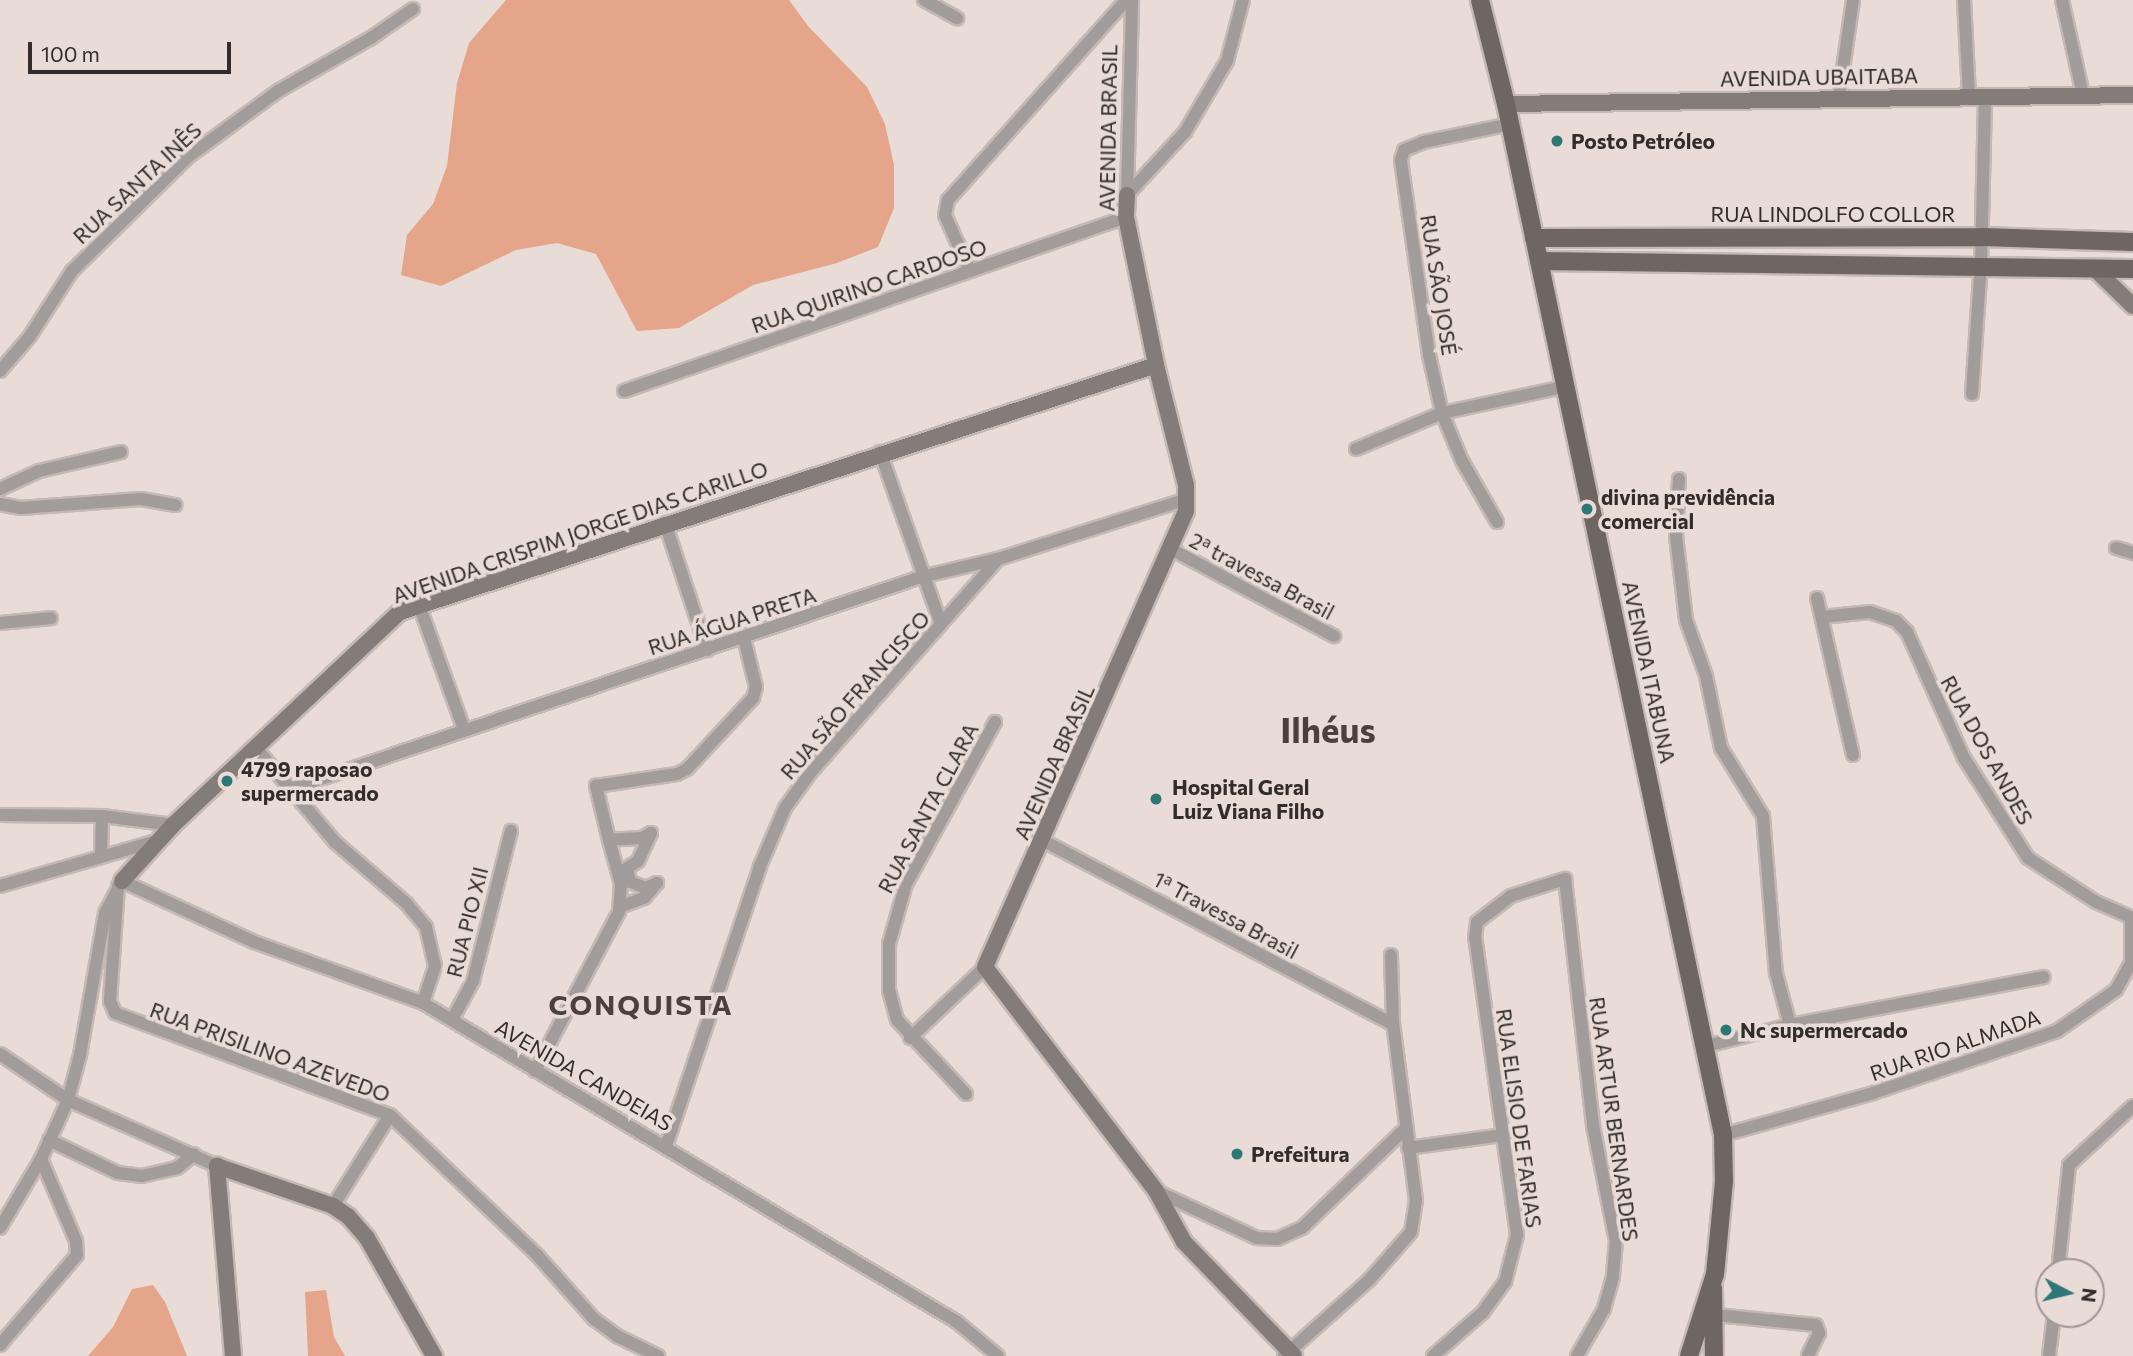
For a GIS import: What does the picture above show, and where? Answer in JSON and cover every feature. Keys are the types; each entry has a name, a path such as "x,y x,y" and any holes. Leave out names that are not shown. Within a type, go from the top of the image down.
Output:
{"main road":[{"name":"AVENIDA ITABUNA","path":"1480,0 1506,104 1563,387 1723,1135 1724,1181 1713,1284 1689,1356"},
{"name":"RUA LINDOLFO COLLOR","path":"1534,238 1983,237 2133,242"},
{"path":"1539,261 1982,264 2133,269"},
{"path":"1713,1284 1716,1315 1714,1356"}],"street":[{"path":"924,0 957,18"},
{"path":"970,271 945,215 948,200 1126,0"},
{"name":"AVENIDA BRASIL","path":"985,967 1171,550 1187,499 1126,216 1132,0"},
{"path":"1127,195 1170,152 1191,122 1227,61 1243,0"},
{"path":"1839,96 1853,0"},
{"path":"1964,0 1977,96 1983,237 1972,394"},
{"path":"2062,0 2083,95"},
{"name":"RUA SANTA INÊS","path":"0,371 30,337 72,271 189,156 278,91 371,38 413,9"},
{"name":"AVENIDA UBAITABA","path":"1506,104 1839,96 2133,95"},
{"name":"RUA SÃO JOSÉ","path":"1497,522 1462,461 1442,413 1427,343 1401,155 1424,142 1510,124"},
{"name":"RUA QUIRINO CARDOSO","path":"624,391 1126,216"},
{"path":"2094,268 2133,306"},
{"name":"AVENIDA CRISPIM JORGE DIAS CARILLO","path":"0,1228 41,1159 68,1100 80,1055 105,913 120,884 173,825 386,621 419,605 665,523 1156,365"},
{"path":"1356,449 1442,413 1563,387"},
{"path":"0,489 39,471 121,452"},
{"path":"880,452 921,578 941,624"},
{"path":"1679,478 1678,563 1686,620 1706,677 1721,748 1763,816 1776,973 1790,1024"},
{"path":"0,504 21,508 141,499 175,505"},
{"name":"RUA ÁGUA PRETA","path":"291,789 921,578 998,559 1187,499"},
{"path":"665,523 707,650"},
{"path":"2116,548 2133,553"},
{"name":"2ª travessa Brasil","path":"1171,550 1334,636"},
{"name":"RUA SÃO FRANCISCO","path":"666,1146 760,866 785,808 811,772 998,559"},
{"path":"1817,598 1853,755"},
{"path":"419,605 464,729"},
{"name":"RUA DOS ANDES","path":"1822,617 1870,612 1896,621 1907,632 1965,758 2028,858 2056,879 2132,918"},
{"path":"0,623 51,618"},
{"path":"535,1071 620,907 621,884 596,786 677,775 687,769 753,698 756,687 744,638"},
{"name":"RUA SANTA CLARA","path":"966,1094 910,1038 897,1020 889,991 889,944 895,913 906,884 995,722"},
{"path":"255,747 335,842 406,903 426,927 435,966 423,1003"},
{"path":"0,815 102,816 173,825"},
{"path":"101,856 102,816"},
{"name":"RUA PIO XII","path":"453,1020 474,981 511,831"},
{"path":"608,840 642,838 651,833 638,861 627,868 630,882 646,888 657,883 644,898 620,907"},
{"name":"1ª Travessa Brasil","path":"1042,840 1393,1024"},
{"path":"0,886 157,841"},
{"name":"RUA ARTUR BERNARDES","path":"1475,938 1477,922 1498,904 1565,879 1592,1126 1616,1241 1604,1310 1577,1356"},
{"name":"AVENIDA CANDEIAS","path":"120,884 254,942 423,1003 957,1322 998,1356"},
{"name":"RUA PRISILINO AZEVEDO","path":"120,884 110,1001 115,1013 390,1115 537,1255 594,1319 617,1336 658,1356"},
{"name":"RUA RIO ALMADA","path":"1723,1135 1873,1093 2057,1031 2116,990 2131,963 2132,918"},
{"name":"RUA ELISIO DE FARIAS","path":"1433,1356 1483,1312 1505,1282 1514,1256 1517,1235 1475,938"},
{"path":"910,1038 985,967 1156,1191 1195,1255 1289,1355 1370,1279 1410,1232 1416,1200 1393,1024 1391,955"},
{"path":"1706,1046 1790,1024 2043,977"},
{"path":"0,1054 68,1100 217,1166 333,1206 367,1238 434,1356"},
{"path":"2059,1258 2069,1165 2133,1106"},
{"path":"333,1206 390,1115"},
{"path":"1156,1191 1247,1234 1277,1239 1302,1228 1406,1128"},
{"path":"1408,1148 1503,1135"},
{"path":"49,1140 118,1173 142,1177 177,1168 194,1154"},
{"path":"0,1345 77,1255 76,1241 41,1159"},
{"path":"217,1166 233,1356"},
{"path":"1716,1315 1816,1325 1819,1333 1808,1356"},
{"path":"2049,1356 2052,1328"}],"shaded area":[{"path":"506,0 789,0 808,26 867,87 885,124 894,165 894,208 878,247 837,263 753,285 679,328 637,331 596,254 557,243 516,250 441,286 401,275 407,235 433,204 447,166 457,83 469,43"},
{"path":"153,1285 165,1302 187,1356 88,1356 113,1327 132,1289"},
{"path":"326,1290 334,1337 345,1356 308,1356 305,1292"}],"place":[{"name":"Posto Petróleo","path":"1557,141"},
{"name":"divina previdência comercial","path":"1587,509"},
{"name":"4799 raposao supermercado","path":"227,781"},
{"name":"Hospital Geral Luiz Viana Filho","path":"1156,799"},
{"name":"Nc supermercado","path":"1726,1030"},
{"name":"Prefeitura","path":"1237,1154"}],"district":[{"name":"Ilhéus","path":"1328,729"},
{"name":"CONQUISTA","path":"641,1004"}]}
